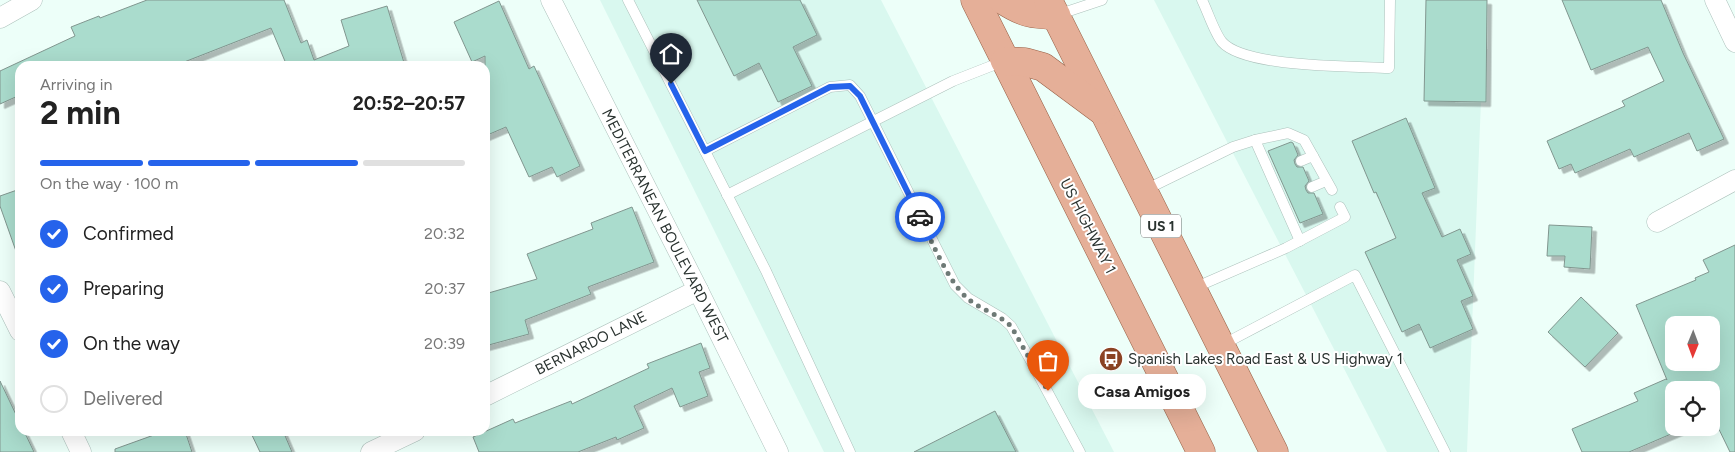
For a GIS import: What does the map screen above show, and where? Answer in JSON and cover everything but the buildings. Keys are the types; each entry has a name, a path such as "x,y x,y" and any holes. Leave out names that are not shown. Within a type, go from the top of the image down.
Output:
{"main road":[{"name":"US HIGHWAY 1","path":"975,0 1201,452"},
{"path":"1003,0 1016,9 1033,15 1052,8"},
{"name":"US 1","path":"1052,8 1274,452"},
{"path":"1005,61 1025,62 1044,67 1104,112"}],"street":[{"name":"MEDITERRANEAN BOULEVARD WEST","path":"551,0 778,452"},
{"path":"1715,0 1735,42"},
{"path":"0,1 30,1"},
{"path":"0,18 30,1"},
{"path":"1657,222 1735,180"},
{"name":"BERNARDO LANE","path":"490,394 698,290"},
{"path":"0,291 15,315"},
{"path":"73,436 81,452"},
{"path":"371,452 405,436"}],"lane":[{"path":"628,0 766,271 850,452"},
{"path":"1052,8 1102,0"},
{"path":"1202,0 1222,42 1233,50 1248,56 1292,62 1389,68 1390,0"},
{"path":"728,195 953,81 1005,61"},
{"path":"705,151 830,87 850,86 860,96 955,285 968,298 1002,318 1011,326 1032,361 1080,452"},
{"path":"1144,191 1233,147 1288,133 1304,140 1329,185 1312,187"},
{"path":"1255,140 1284,199 1300,240"},
{"path":"1301,161 1312,156"},
{"path":"1193,289 1346,217 1340,206"},
{"path":"1221,345 1355,275 1445,452"}],"shaded area":[{"path":"600,0 881,0 1114,452 824,452"},
{"path":"1154,0 1485,0 1467,452 1387,452"}],"way so far":[{"path":"920,217 955,285 968,298 1002,318 1011,326 1048,391"}],"place":[{"name":"Spanish Lakes Road East & US Highway 1","path":"1111,359"},
{"name":"Casa Amigos","path":"1048,391"}],"route":[{"path":"671,84 705,151 830,87 850,86 860,96 920,217"}]}
